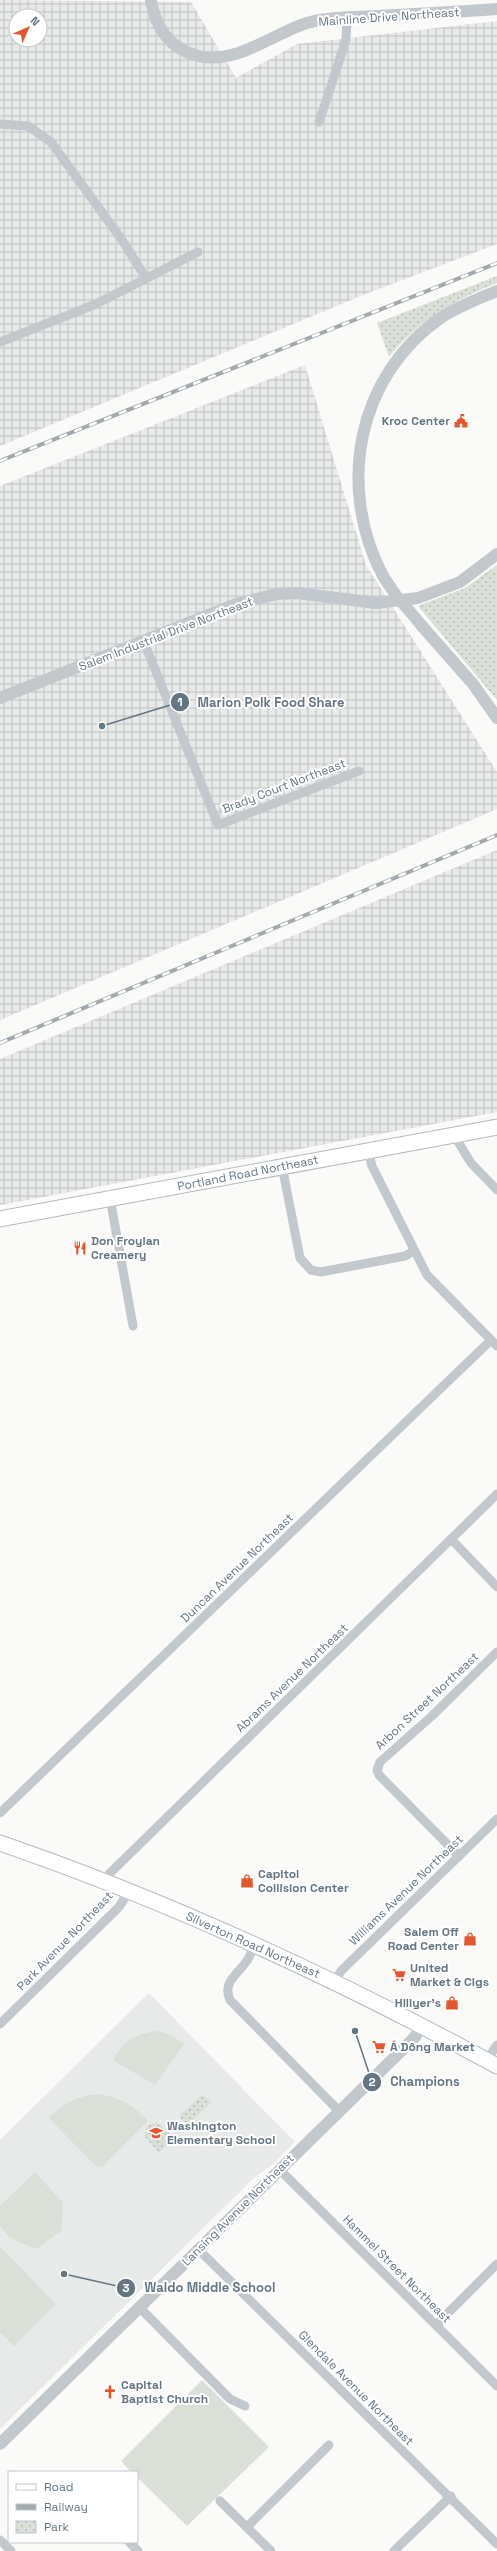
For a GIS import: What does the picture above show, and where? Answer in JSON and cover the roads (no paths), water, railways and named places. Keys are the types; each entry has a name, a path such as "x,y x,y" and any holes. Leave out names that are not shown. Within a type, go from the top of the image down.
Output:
{"main road":[{"name":"Portland Road Northeast","path":"0,1219 497,1127"},
{"name":"Silverton Road Northeast","path":"0,1843 103,1880 335,1981 422,2025 492,2063"}],"street":[{"name":"Mainline Drive Northeast","path":"151,0 154,18 166,38 187,52 210,58 236,53 308,23 347,18 497,9"},
{"path":"319,122 346,40 347,18"},
{"path":"0,124 28,126 51,142 122,240 146,278"},
{"path":"0,342 96,304 198,252"},
{"path":"497,291 462,306 443,317 417,339 396,362 385,379 368,415 363,430 358,467 358,503 366,536 383,576 395,594 473,684 497,718"},
{"name":"Salem Industrial Drive Northeast","path":"0,698 257,598 297,593 376,603 426,596 460,582 497,554"},
{"name":"Brady Court Northeast","path":"144,642 218,825 359,771"},
{"path":"454,1135 470,1163 497,1190"},
{"path":"368,1150 372,1166 414,1251 433,1283 494,1343"},
{"path":"282,1166 300,1258 311,1270 321,1272 405,1256 414,1251"},
{"path":"110,1198 133,1326"},
{"name":"Duncan Avenue Northeast","path":"0,1813 494,1343"},
{"name":"Abrams Avenue Northeast","path":"103,1880 497,1494"},
{"path":"452,1539 497,1587"},
{"name":"Arbon Street Northeast","path":"459,1856 379,1775 377,1770 380,1762 396,1746 433,1715 497,1654"},
{"name":"Williams Avenue Northeast","path":"335,1981 341,1971 497,1819"},
{"name":"Park Avenue Northeast","path":"0,2024 119,1907 129,1891"},
{"path":"254,1945 247,1962 228,1983 227,1994 230,2000 339,2111"},
{"name":"Lansing Avenue Northeast","path":"0,2444 415,2037 422,2025"},
{"path":"492,2063 497,2045"},
{"name":"Hammel Street Northeast","path":"279,2169 497,2386"},
{"name":"Glendale Avenue Northeast","path":"198,2249 436,2486 450,2496 497,2544"},
{"path":"436,2325 497,2264"},
{"path":"139,2307 230,2399 245,2406"},
{"path":"247,2527 329,2445"},
{"path":"394,2551 450,2496"},
{"path":"220,2501 271,2551"},
{"path":"0,2540 11,2551"},
{"path":"130,2543 138,2551"}],"railway":[{"path":"0,461 497,263"},
{"path":"0,1043 497,835"}],"place":[{"name":"Kroc Center","path":"461,421"},
{"name":"Marion Polk Food Share","path":"102,726"},
{"name":"Don Froylan Creamery","path":"80,1248"},
{"name":"Capitol Collision Center","path":"247,1881"},
{"name":"Salem Off Road Center","path":"470,1939"},
{"name":"United Market & Cigs","path":"399,1975"},
{"name":"Hillyer's","path":"452,2003"},
{"name":"Champions","path":"355,2031"},
{"name":"Á Dông Market","path":"379,2047"},
{"name":"Washington Elementary School","path":"156,2133"},
{"name":"Waldo Middle School","path":"64,2274"},
{"name":"Capital Baptist Church","path":"110,2392"}]}
